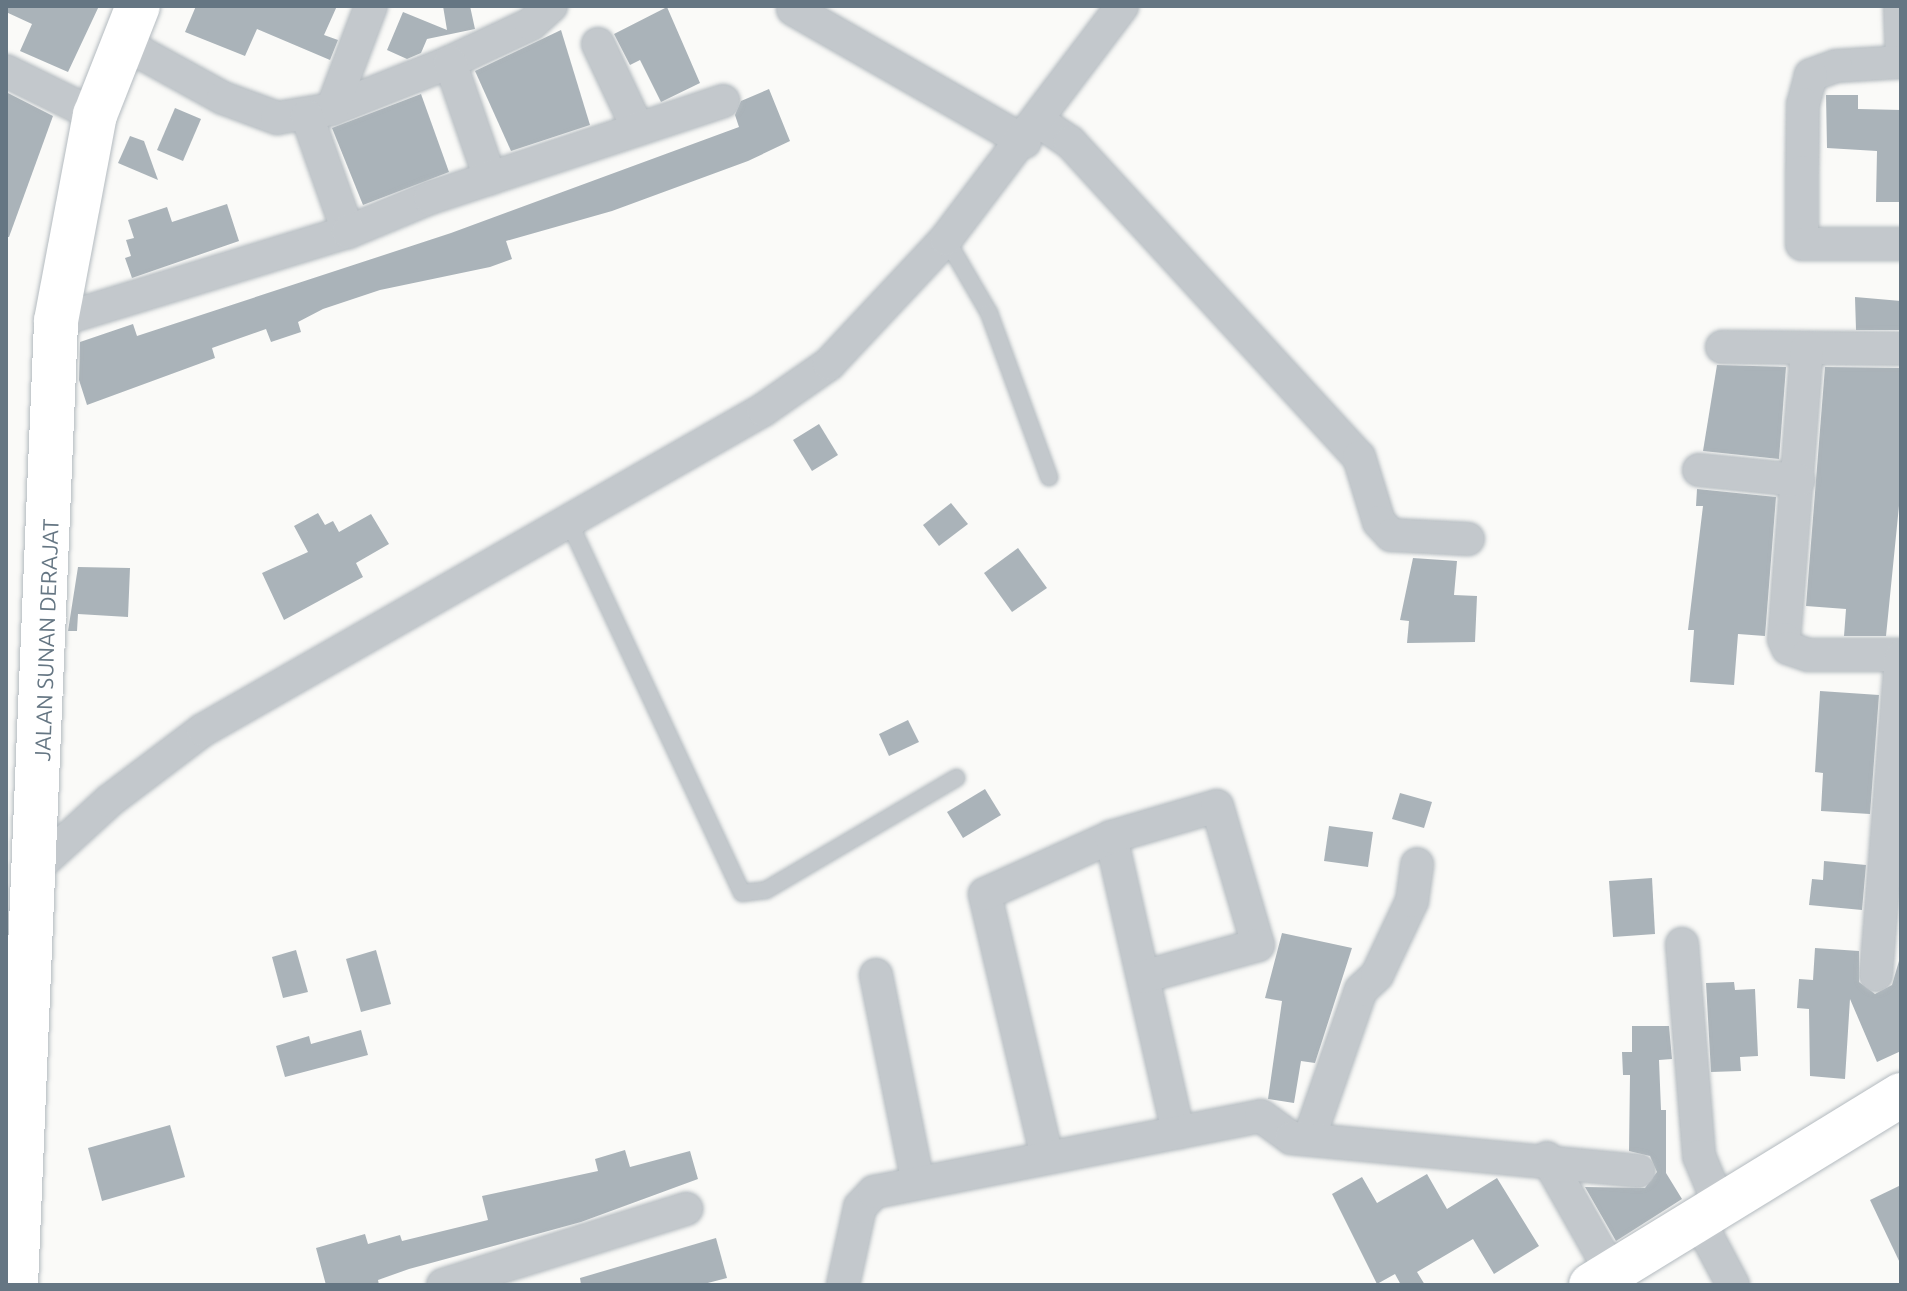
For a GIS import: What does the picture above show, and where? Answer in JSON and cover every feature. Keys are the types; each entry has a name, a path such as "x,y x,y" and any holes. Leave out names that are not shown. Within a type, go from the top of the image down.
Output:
{"street":[{"path":"348,232 320,112 371,6"},
{"path":"131,24 223,98 277,118 320,112 450,62 531,24 551,6"},
{"path":"36,868 109,801 203,730 569,522 809,380 869,326 946,239 1032,132 1122,6"},
{"path":"1900,6 1901,44"},
{"path":"793,9 1032,132 1070,142 1350,446 1375,496 1379,522 1391,535 1468,539"},
{"name":"JALAN SUNAN DERAJAT","path":"16,1285 13,1218 19,926 36,868 56,321 95,115 131,24"},
{"path":"598,44 638,129"},
{"path":"450,62 490,178"},
{"path":"1901,62 1836,66 1811,75 1803,104 1802,244 1901,244"},
{"path":"6,71 95,115"},
{"path":"56,321 348,232 490,178 723,101"},
{"path":"1722,347 1901,349"},
{"path":"1807,348 1783,630 1788,648 1808,655 1901,656 1876,975"},
{"path":"1699,470 1798,480"},
{"path":"1047,1157 985,894 1111,837 1217,806 1258,945 1143,977"},
{"path":"1111,837 1178,1132"},
{"path":"1309,1139 1361,990 1377,975 1412,901 1417,864"},
{"path":"1682,944 1699,1156 1708,1211 1733,1285"},
{"path":"876,975 918,1183"},
{"path":"1547,1158 1601,1278 1901,1095"},
{"path":"843,1285 860,1207 874,1192 1261,1116 1291,1138 1547,1158 1638,1171"},
{"path":"443,1285 686,1209"}],"lane":[{"path":"946,239 989,313 1049,477"},
{"path":"569,522 742,893 766,890 956,778"}],"building":[{"path":"6,6 99,6 68,72 20,51 32,24 6,12"},
{"path":"196,6 337,6 324,35 338,40 330,60 257,29 245,56 185,32"},
{"path":"443,6 470,6 475,29 427,39 421,53 407,59 387,50 403,12 447,30"},
{"path":"667,7 700,83 661,102 640,60 630,65 614,34"},
{"path":"561,30 590,125 511,151 475,71"},
{"path":"769,89 790,141 748,161 612,211 506,241 512,259 490,267 380,290 323,309 298,322 301,332 271,342 266,329 212,348 215,358 87,405 79,380 80,342 133,324 137,336 451,233 739,127 735,115 741,101"},
{"path":"6,92 53,116 9,237 6,237"},
{"path":"421,94 449,172 363,205 332,128"},
{"path":"1826,95 1858,95 1858,109 1901,110 1901,202 1876,202 1877,151 1827,148"},
{"path":"175,108 201,119 183,161 157,150"},
{"path":"130,136 144,141 158,180 118,163"},
{"path":"227,204 239,241 132,278 125,258 131,256 126,240 134,238 128,220 167,207 172,222"},
{"path":"1855,297 1901,301 1901,330 1856,330"},
{"path":"1717,365 1786,367 1779,459 1703,451"},
{"path":"1825,367 1901,368 1901,486 1886,636 1844,636 1846,609 1806,606"},
{"path":"819,424 838,455 812,471 793,440"},
{"path":"1697,489 1776,497 1765,636 1738,634 1734,685 1690,682 1694,630 1688,630 1703,506 1696,506"},
{"path":"951,503 968,524 939,546 923,525"},
{"path":"318,513 325,525 333,521 339,532 371,514 389,544 356,563 363,577 284,620 262,573 308,552 294,526"},
{"path":"1018,548 1047,588 1012,612 984,573"},
{"path":"1413,558 1457,561 1454,595 1477,596 1475,642 1407,643 1409,621 1400,620"},
{"path":"78,567 130,568 128,617 78,614 77,631 68,631"},
{"path":"1820,691 1879,695 1870,814 1821,811 1823,773 1815,772"},
{"path":"908,720 919,742 889,756 879,734"},
{"path":"985,789 1001,815 963,838 947,812"},
{"path":"1400,793 1432,802 1424,828 1392,819"},
{"path":"1329,826 1373,832 1368,867 1324,861"},
{"path":"1824,861 1866,865 1862,910 1809,905 1812,879 1823,880"},
{"path":"1652,878 1655,934 1613,937 1609,881"},
{"path":"1282,933 1352,948 1315,1063 1301,1061 1294,1103 1268,1099 1282,1001 1265,998"},
{"path":"1815,948 1859,951 1859,982 1875,994 1892,985 1901,954 1901,1051 1877,1062 1850,999 1845,1079 1810,1076 1809,1009 1797,1008 1799,979 1813,980"},
{"path":"296,950 308,992 283,998 272,957"},
{"path":"376,950 391,1004 361,1012 346,959"},
{"path":"1734,982 1735,990 1755,989 1758,1056 1740,1057 1741,1071 1711,1072 1706,983"},
{"path":"1632,1026 1669,1026 1672,1059 1659,1060 1661,1110 1666,1110 1666,1173 1682,1199 1616,1241 1585,1187 1645,1188 1657,1172 1650,1156 1629,1151 1630,1075 1623,1075 1622,1052 1632,1052"},
{"path":"361,1030 368,1055 285,1077 276,1046 309,1036 311,1044"},
{"path":"170,1125 185,1177 102,1201 88,1148"},
{"path":"625,1150 630,1167 690,1151 698,1179 581,1222 409,1269 378,1280 379,1285 326,1285 316,1248 365,1234 368,1244 400,1235 402,1241 488,1220 482,1196 598,1171 595,1159"},
{"path":"1427,1174 1447,1209 1497,1178 1539,1246 1494,1274 1473,1239 1417,1272 1425,1285 1401,1285 1395,1274 1377,1284 1332,1194 1362,1177 1377,1203"},
{"path":"1901,1185 1901,1265 1870,1200"},
{"path":"716,1238 727,1278 700,1285 581,1285 580,1278"}]}
